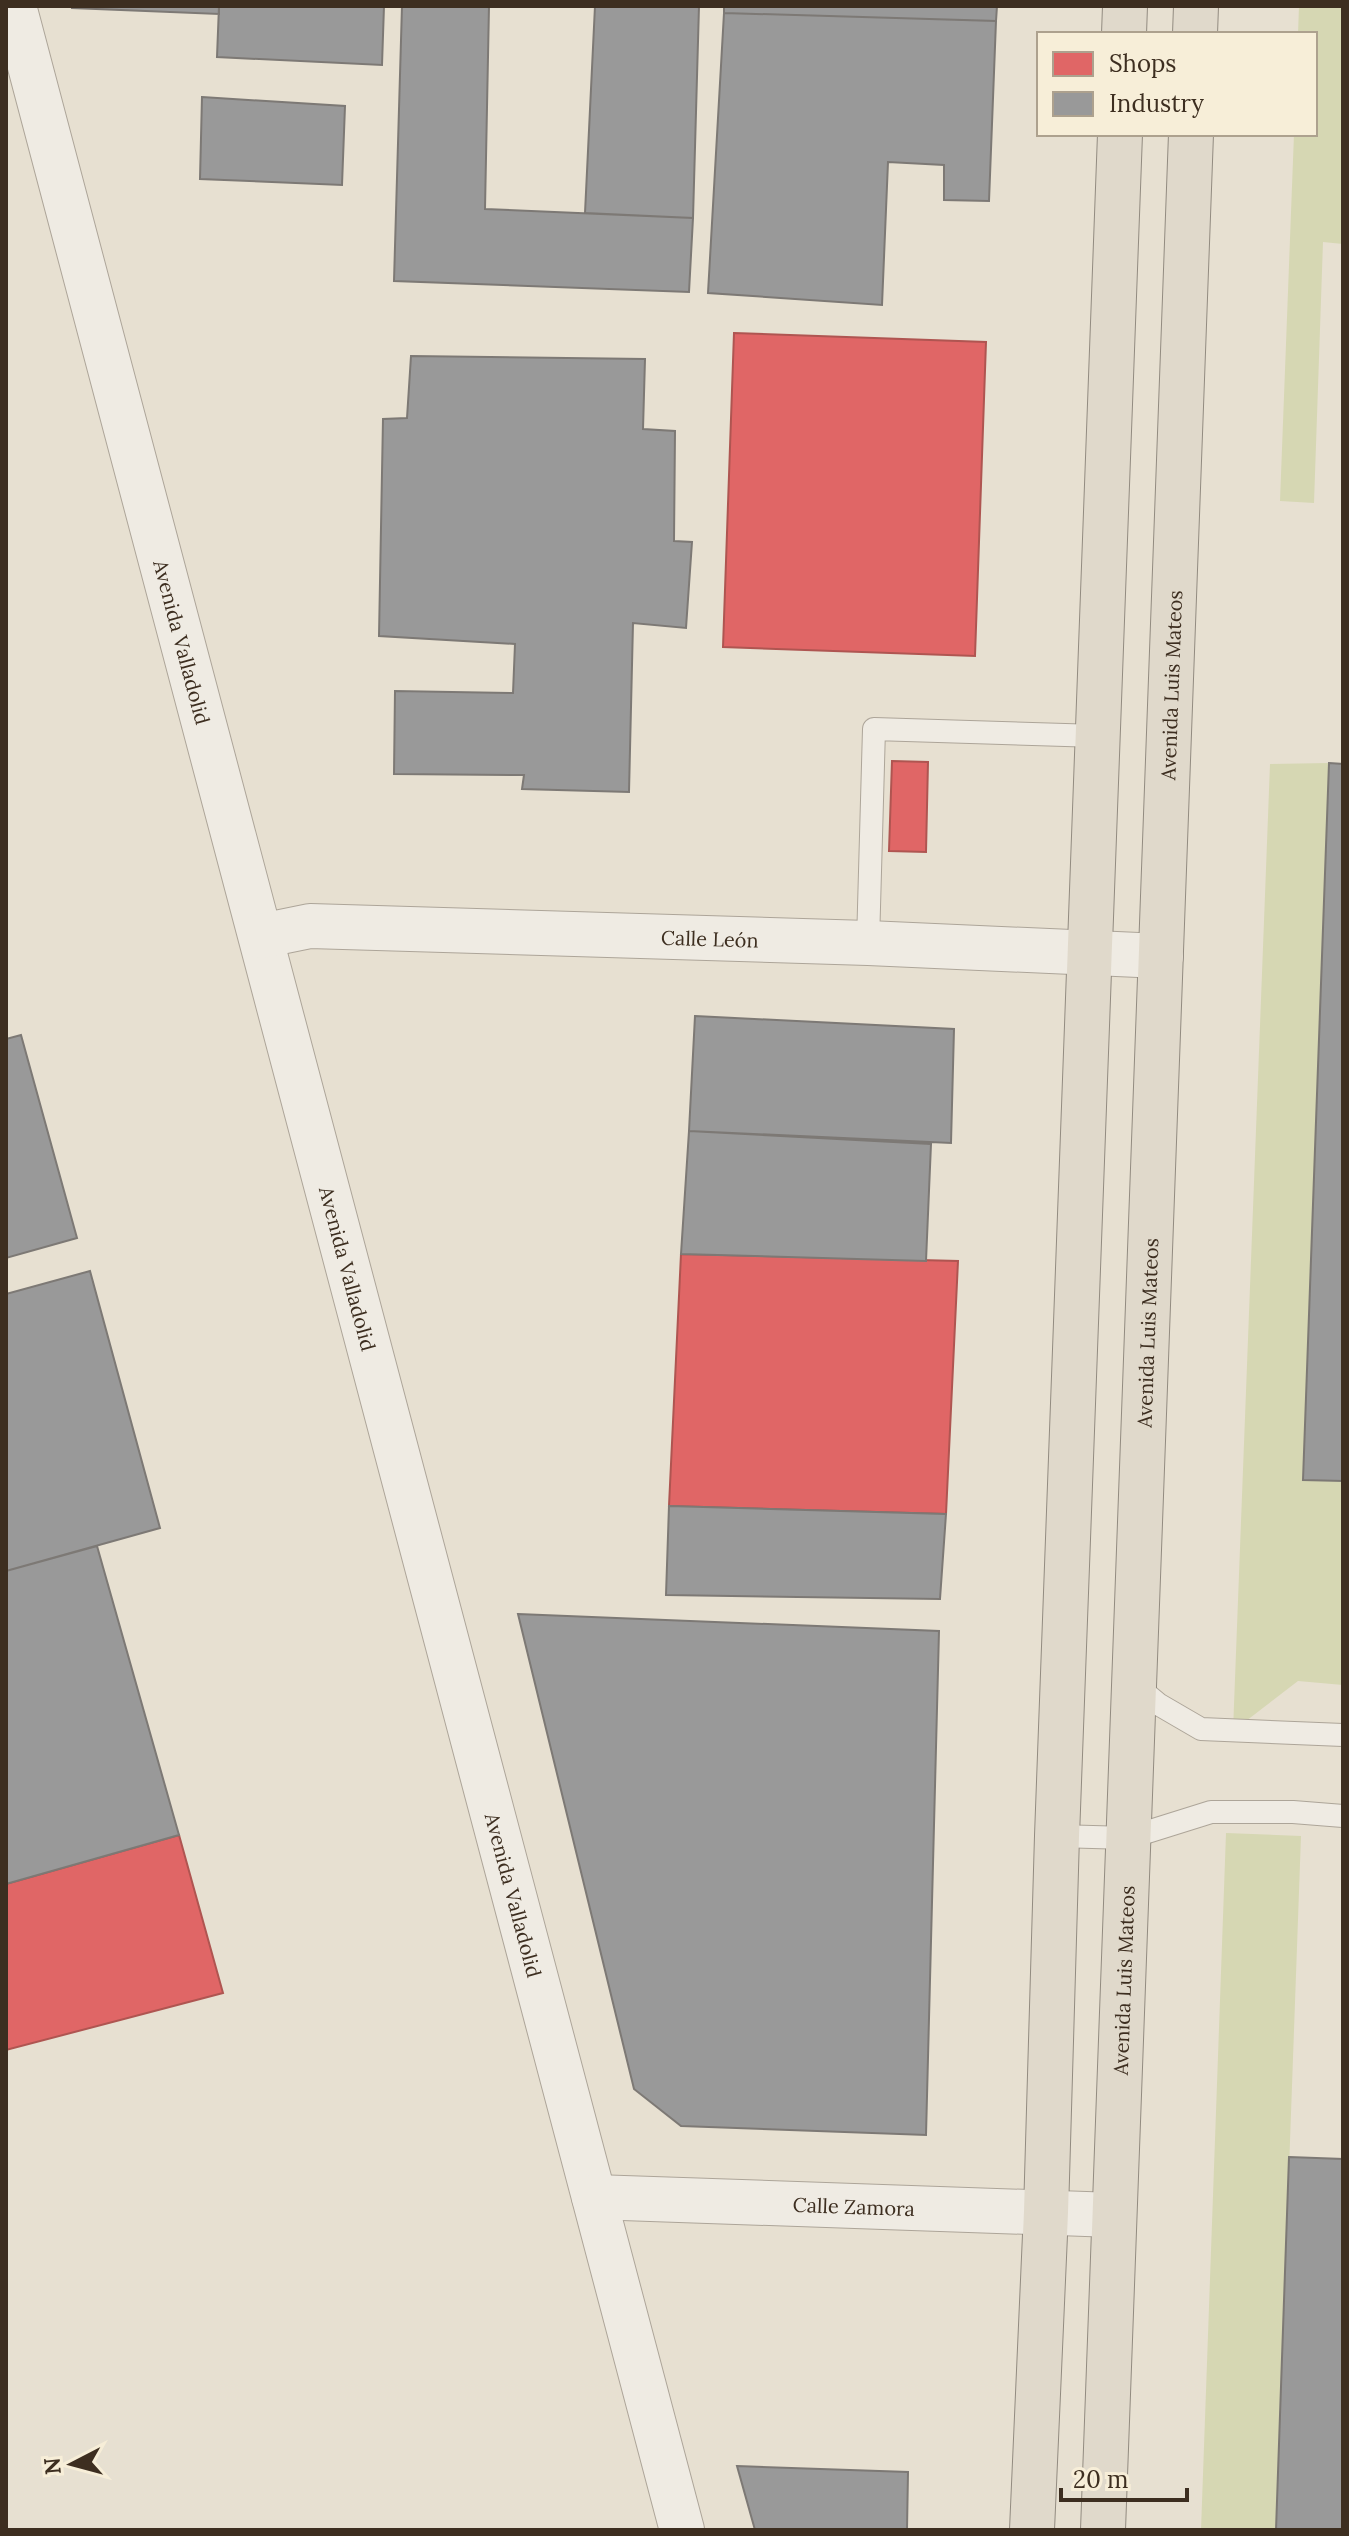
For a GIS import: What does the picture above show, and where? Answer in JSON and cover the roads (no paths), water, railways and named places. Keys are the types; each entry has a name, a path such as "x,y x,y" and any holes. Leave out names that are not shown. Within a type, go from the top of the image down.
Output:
{"highway":[{"path":"1124,32 1125,6"},
{"path":"1195,32 1196,6"},
{"path":"1032,2530 1120,136"},
{"name":"Avenida Luis Mateos","path":"1103,2530 1191,136"}],"street":[{"name":"Avenida Valladolid","path":"14,6 17,65 261,936 682,2530"},
{"name":"Calle León","path":"261,936 310,926 868,943 1161,956"},
{"name":"Calle Zamora","path":"594,2197 1114,2215"}],"lane":[{"path":"868,943 874,729 1098,736"},
{"path":"1132,1683 1158,1704 1201,1729 1343,1735"},
{"path":"1057,1836 1128,1838 1211,1812 1293,1812 1343,1816"}]}
